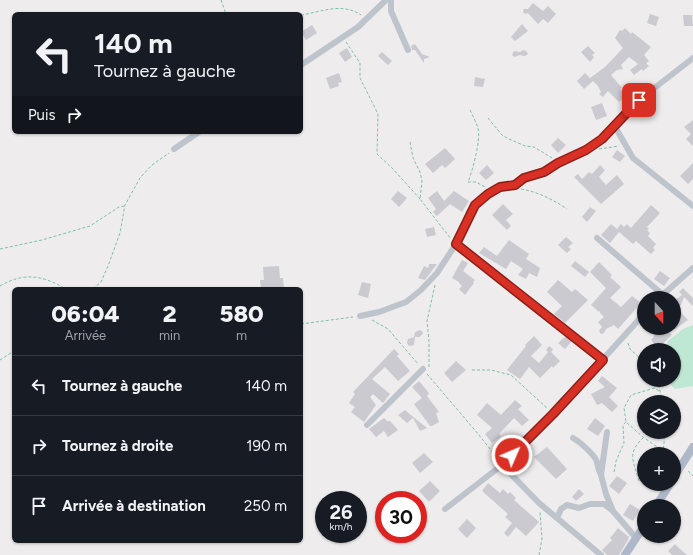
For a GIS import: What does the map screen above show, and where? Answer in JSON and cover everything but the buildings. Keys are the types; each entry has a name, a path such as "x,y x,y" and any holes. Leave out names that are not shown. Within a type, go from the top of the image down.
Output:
{"main road":[{"path":"681,466 693,447"},
{"path":"625,555 636,538"}],"street":[{"path":"303,64 358,27 386,0"},
{"path":"391,0 391,11 408,50"},
{"path":"360,316 379,312 406,302 421,290 437,273 456,244 475,205 488,194 500,187 515,185 524,178 544,172 558,163 586,150 602,139 639,100 693,58"},
{"path":"614,125 633,158 693,206"},
{"path":"174,149 196,134"},
{"path":"597,238 655,291"},
{"path":"456,244 603,360"},
{"path":"666,291 693,268"},
{"path":"446,509 502,465 553,414 637,321"},
{"path":"367,425 423,369"},
{"path":"601,475 607,432"},
{"path":"573,438 584,446 597,461 598,469 613,511"},
{"path":"502,465 539,503 601,555"},
{"path":"557,518 561,509 568,505 578,508 590,504 604,504 613,511 636,538"}],"path":[{"path":"221,0 225,12"},
{"path":"303,15 316,13 330,8 340,8 357,12 367,18"},
{"path":"343,37 360,63 360,78 378,114 377,154 393,169 420,199 456,244"},
{"path":"470,110 478,129 478,136 474,167 468,182 476,182 484,186 488,194"},
{"path":"488,118 502,135 525,146 534,147 558,163"},
{"path":"410,142 413,158 420,172 422,181 420,199"},
{"path":"598,149 619,146"},
{"path":"95,287 101,282 108,266 120,233 125,206 140,178 152,166 174,149"},
{"path":"518,189 531,191 545,196 567,209"},
{"path":"0,249 42,240 90,226 118,207 125,206"},
{"path":"428,376 429,341 427,321 437,273"},
{"path":"0,286 16,278 26,276 48,280 62,287"},
{"path":"624,335 630,349 637,356"},
{"path":"0,360 12,352"},
{"path":"472,370 491,370 511,375 553,414"},
{"path":"658,387 660,395"},
{"path":"614,472 616,461 624,443 623,425 626,422 624,408 631,395 654,388 659,391"},
{"path":"626,422 637,432"},
{"path":"637,474 632,456 636,444 641,439"},
{"path":"646,439 657,447"},
{"path":"539,503 542,539 539,555"}],"green space":[{"path":"693,325 693,386 675,389 673,387 681,387 681,343 668,343 668,341 676,335 681,335 681,331"}],"route":[{"path":"512,455 553,414 603,360 456,244 475,205 488,194 500,187 515,185 524,178 544,172 558,163 586,150 602,139 639,100"}]}
